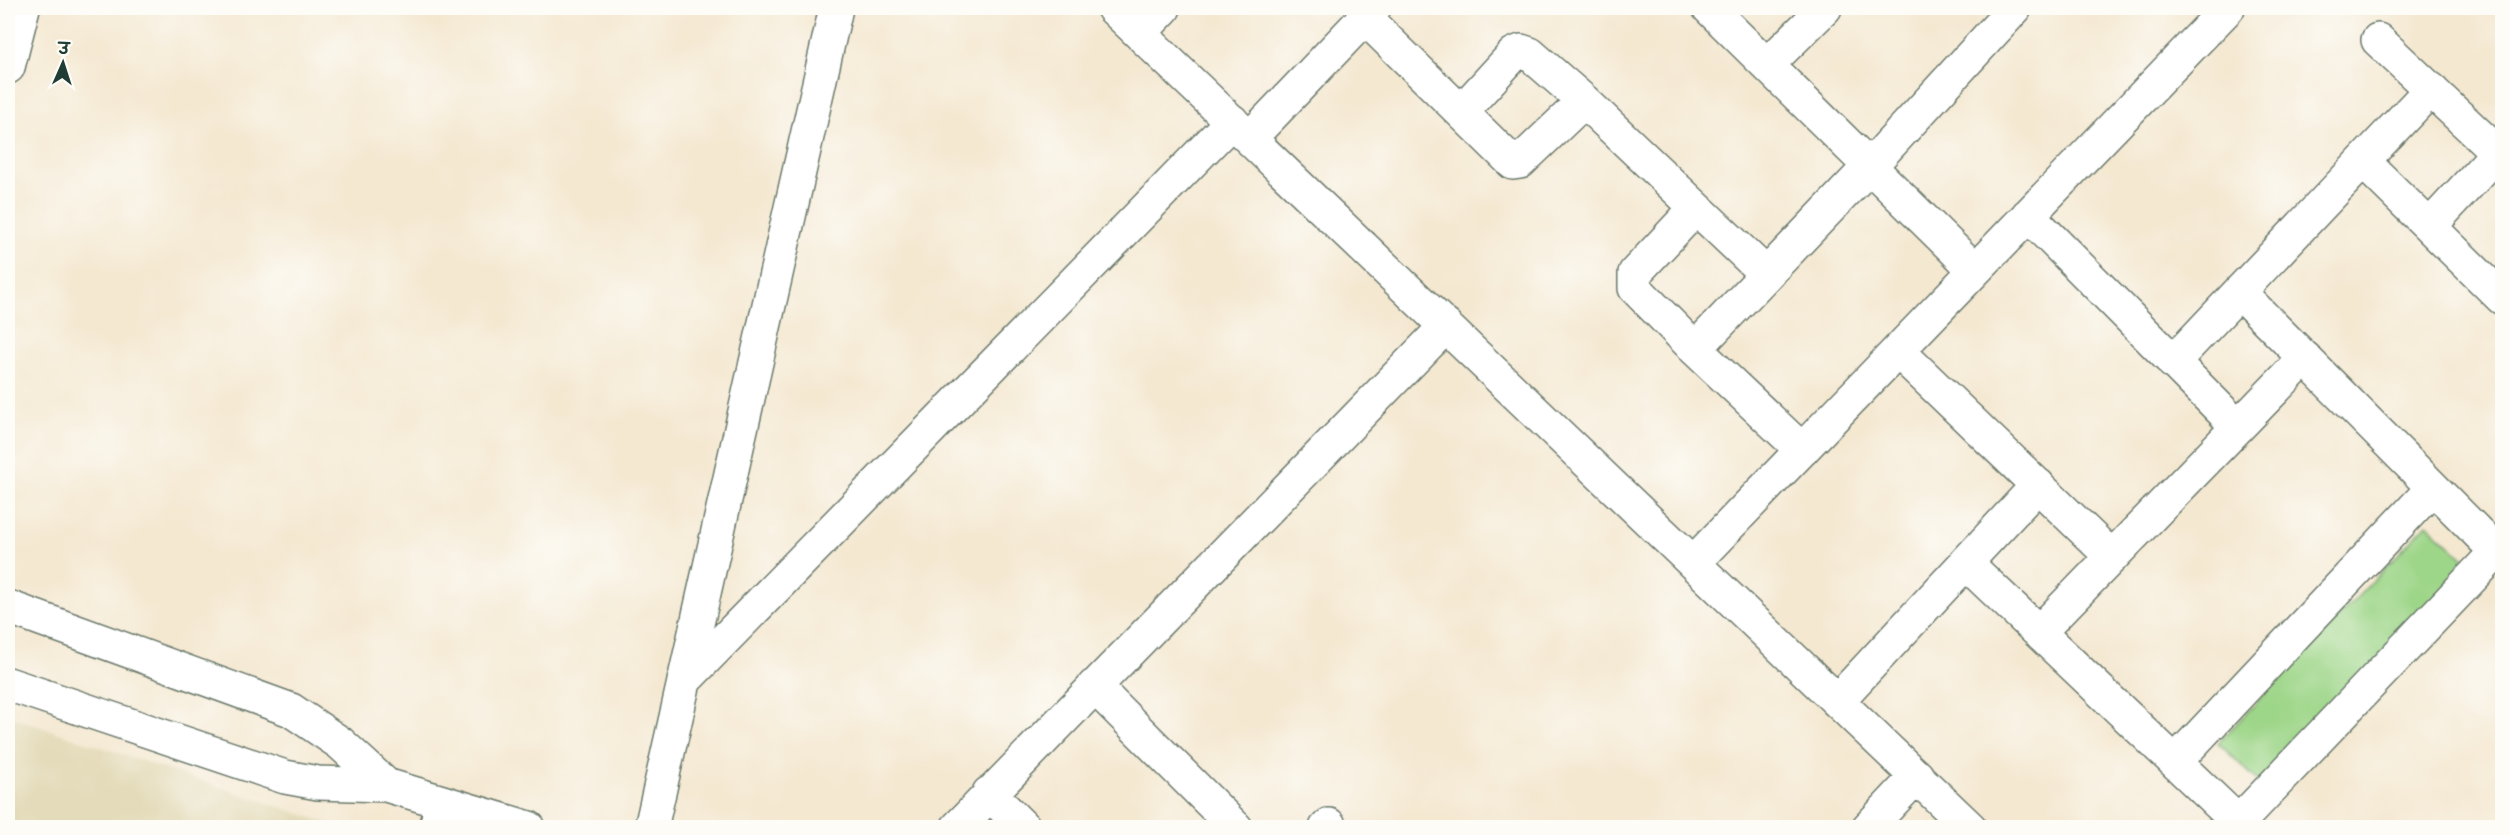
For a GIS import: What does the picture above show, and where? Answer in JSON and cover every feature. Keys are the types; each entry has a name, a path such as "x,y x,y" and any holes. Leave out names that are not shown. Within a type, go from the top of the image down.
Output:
{"street":[{"path":"8,67 23,8"},
{"path":"651,828 836,8"},
{"path":"1113,8 1970,828"},
{"path":"1140,33 1164,8"},
{"path":"1709,8 1975,270"},
{"path":"1767,65 1825,8"},
{"path":"1695,349 1870,166 2015,8"},
{"path":"1693,563 2228,8"},
{"path":"684,681 1241,130 1369,12 1509,161 1516,163 1584,101"},
{"path":"2378,40 2500,150 2430,226"},
{"path":"1461,112 1514,54 1521,51 1530,54 1584,101 1766,274"},
{"path":"2173,362 2431,89"},
{"path":"2363,161 2502,298"},
{"path":"1696,208 1635,273 1633,278 1635,288 1695,349 1802,450"},
{"path":"2028,216 2238,427"},
{"path":"1966,563 2175,762 2235,825 2500,549 2433,488 2239,292"},
{"path":"957,828 1446,326"},
{"path":"1898,351 2112,557"},
{"path":"2039,632 2305,358"},
{"path":"1837,700 2038,486"},
{"path":"2175,762 2433,488"},
{"path":"8,607 291,710 340,743 386,785 430,813 529,828"},
{"path":"8,684 285,777 318,783 386,785"},
{"path":"1094,686 1236,828"},
{"path":"1868,828 1917,776"},
{"path":"989,793 1024,828"}],"shaded area":[{"path":"8,716 339,827 8,827"}],"green space":[{"path":"2427,524 2470,564 2261,784 2218,743"}]}
